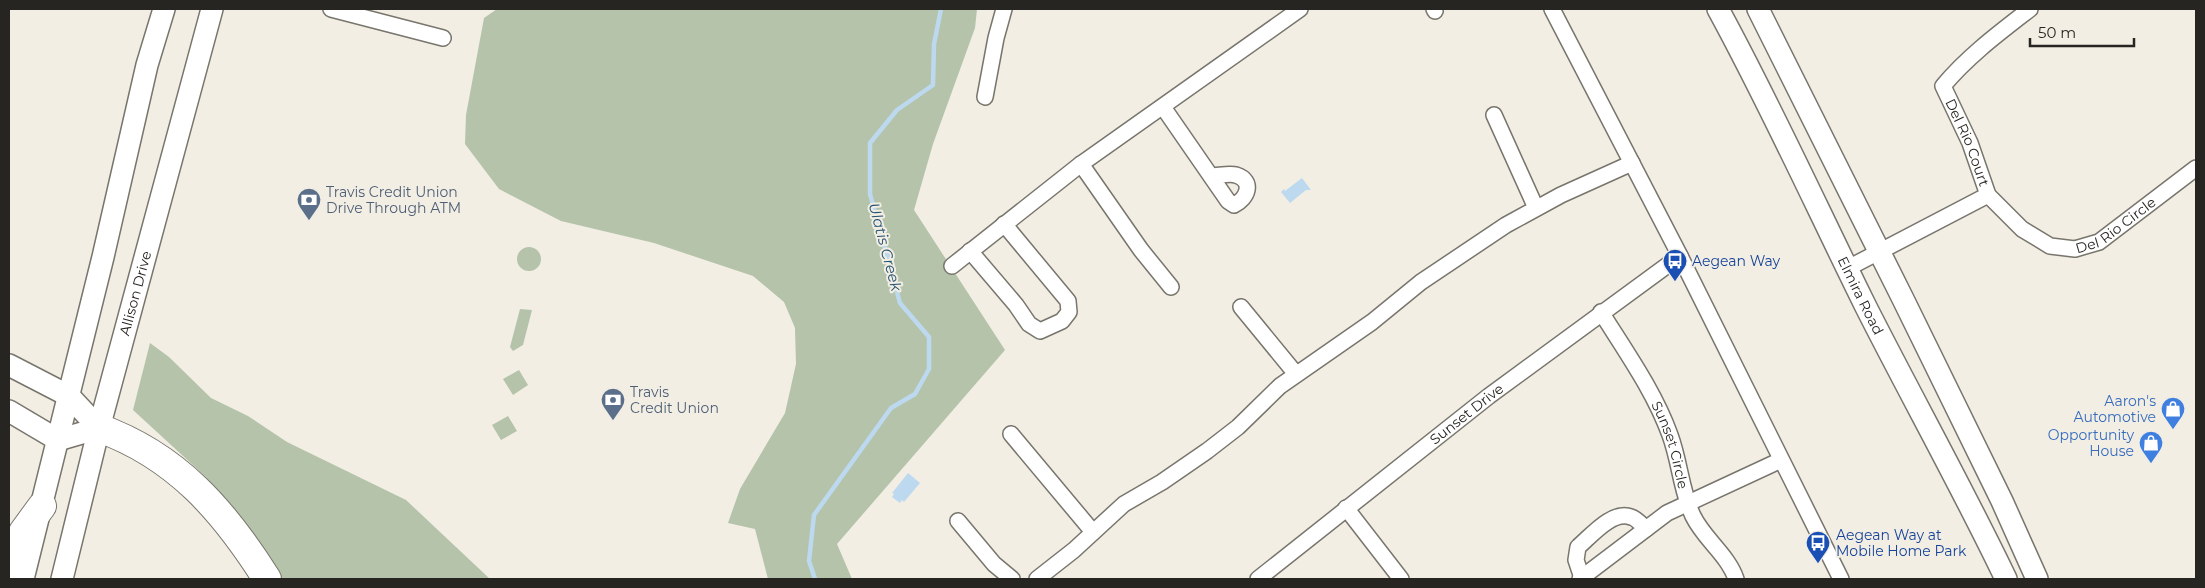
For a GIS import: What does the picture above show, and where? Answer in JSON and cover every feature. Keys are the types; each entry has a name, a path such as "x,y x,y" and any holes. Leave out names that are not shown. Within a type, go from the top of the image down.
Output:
{"highway":[{"path":"99,428 120,436 159,458 183,475 211,502 242,540 267,579"},
{"path":"9,570 23,532 42,506"}],"main road":[{"path":"23,579 103,257 147,65 164,9"},
{"name":"Allison Drive","path":"62,579 99,428 212,9"},
{"name":"Elmira Road","path":"1718,9 2006,579"},
{"path":"1758,9 1998,493 2037,579"},
{"path":"9,365 69,396 99,428 58,440 9,411"}],"street":[{"path":"331,9 443,38"},
{"path":"985,97 996,38 1004,9"},
{"path":"952,266 1081,164 1300,9"},
{"path":"1552,9 1680,256 1841,579"},
{"name":"Del Rio Court","path":"1988,194 1970,143 1943,86 1961,65 1979,49 2030,9"},
{"path":"1163,107 1211,176"},
{"path":"1494,115 1536,208"},
{"path":"1036,579 1124,504 1162,482 1223,439 1296,374 1372,322 1420,282 1506,225 1536,208 1632,163"},
{"path":"1081,164 1141,250 1171,287"},
{"name":"Del Rio Circle","path":"1988,194 2022,229 2050,246 2075,249 2099,242 2196,168"},
{"path":"1848,268 1880,253 1988,194"},
{"path":"970,251 1016,305 1029,324 1040,331 1062,321 1069,312 1068,301 1004,224"},
{"name":"Sunset Drive","path":"1258,579 1489,396 1601,312 1680,256"},
{"path":"1241,307 1296,374"},
{"name":"Sunset Circle","path":"1601,312 1659,409 1671,437 1687,504 1694,519 1713,543 1736,579"},
{"path":"1011,434 1093,532"},
{"path":"1646,529 1632,517 1624,515 1611,519 1578,547 1576,560 1581,578 1646,529 1667,513 1781,460"},
{"path":"1346,508 1401,579"},
{"path":"958,521 994,564 1012,579"}],"green space":[{"path":"497,9 977,9 975,28 933,144 914,210 1005,350 837,544 852,579 768,579 755,529 728,523 740,489 785,413 796,364 795,328 784,302 753,276 654,243 561,221 499,189 465,144 466,115 484,18"},
{"path":"529,247 538,250 541,259 538,268 529,271 520,268 517,259 520,250"},
{"path":"520,309 532,310 523,345 513,351 510,347"},
{"path":"150,343 169,357 211,398 248,416 287,442 406,500 490,579 279,579 207,478 133,410"},
{"path":"519,370 528,385 513,395 503,379"},
{"path":"508,416 517,431 501,440 492,425"}],"water":[{"path":"1302,178 1311,190 1306,190 1290,203 1281,192"},
{"path":"908,473 920,483 904,502 902,500 900,503 892,497 894,494 892,493"}],"waterway":[{"name":"Ulatis Creek","path":"815,579 809,561 814,515 891,408 915,394 929,369 929,337 900,303 870,194 870,143 897,110 933,85 934,44 941,9"}],"place":[{"name":"Travis Credit Union Drive Through ATM","path":"309,221"},
{"name":"Aegean Way","path":"1675,282"},
{"name":"Travis Credit Union","path":"613,421"},
{"name":"Aaron's Automotive","path":"2173,430"},
{"name":"Opportunity House","path":"2151,464"},
{"name":"Aegean Way at Mobile Home Park","path":"1818,564"}]}
